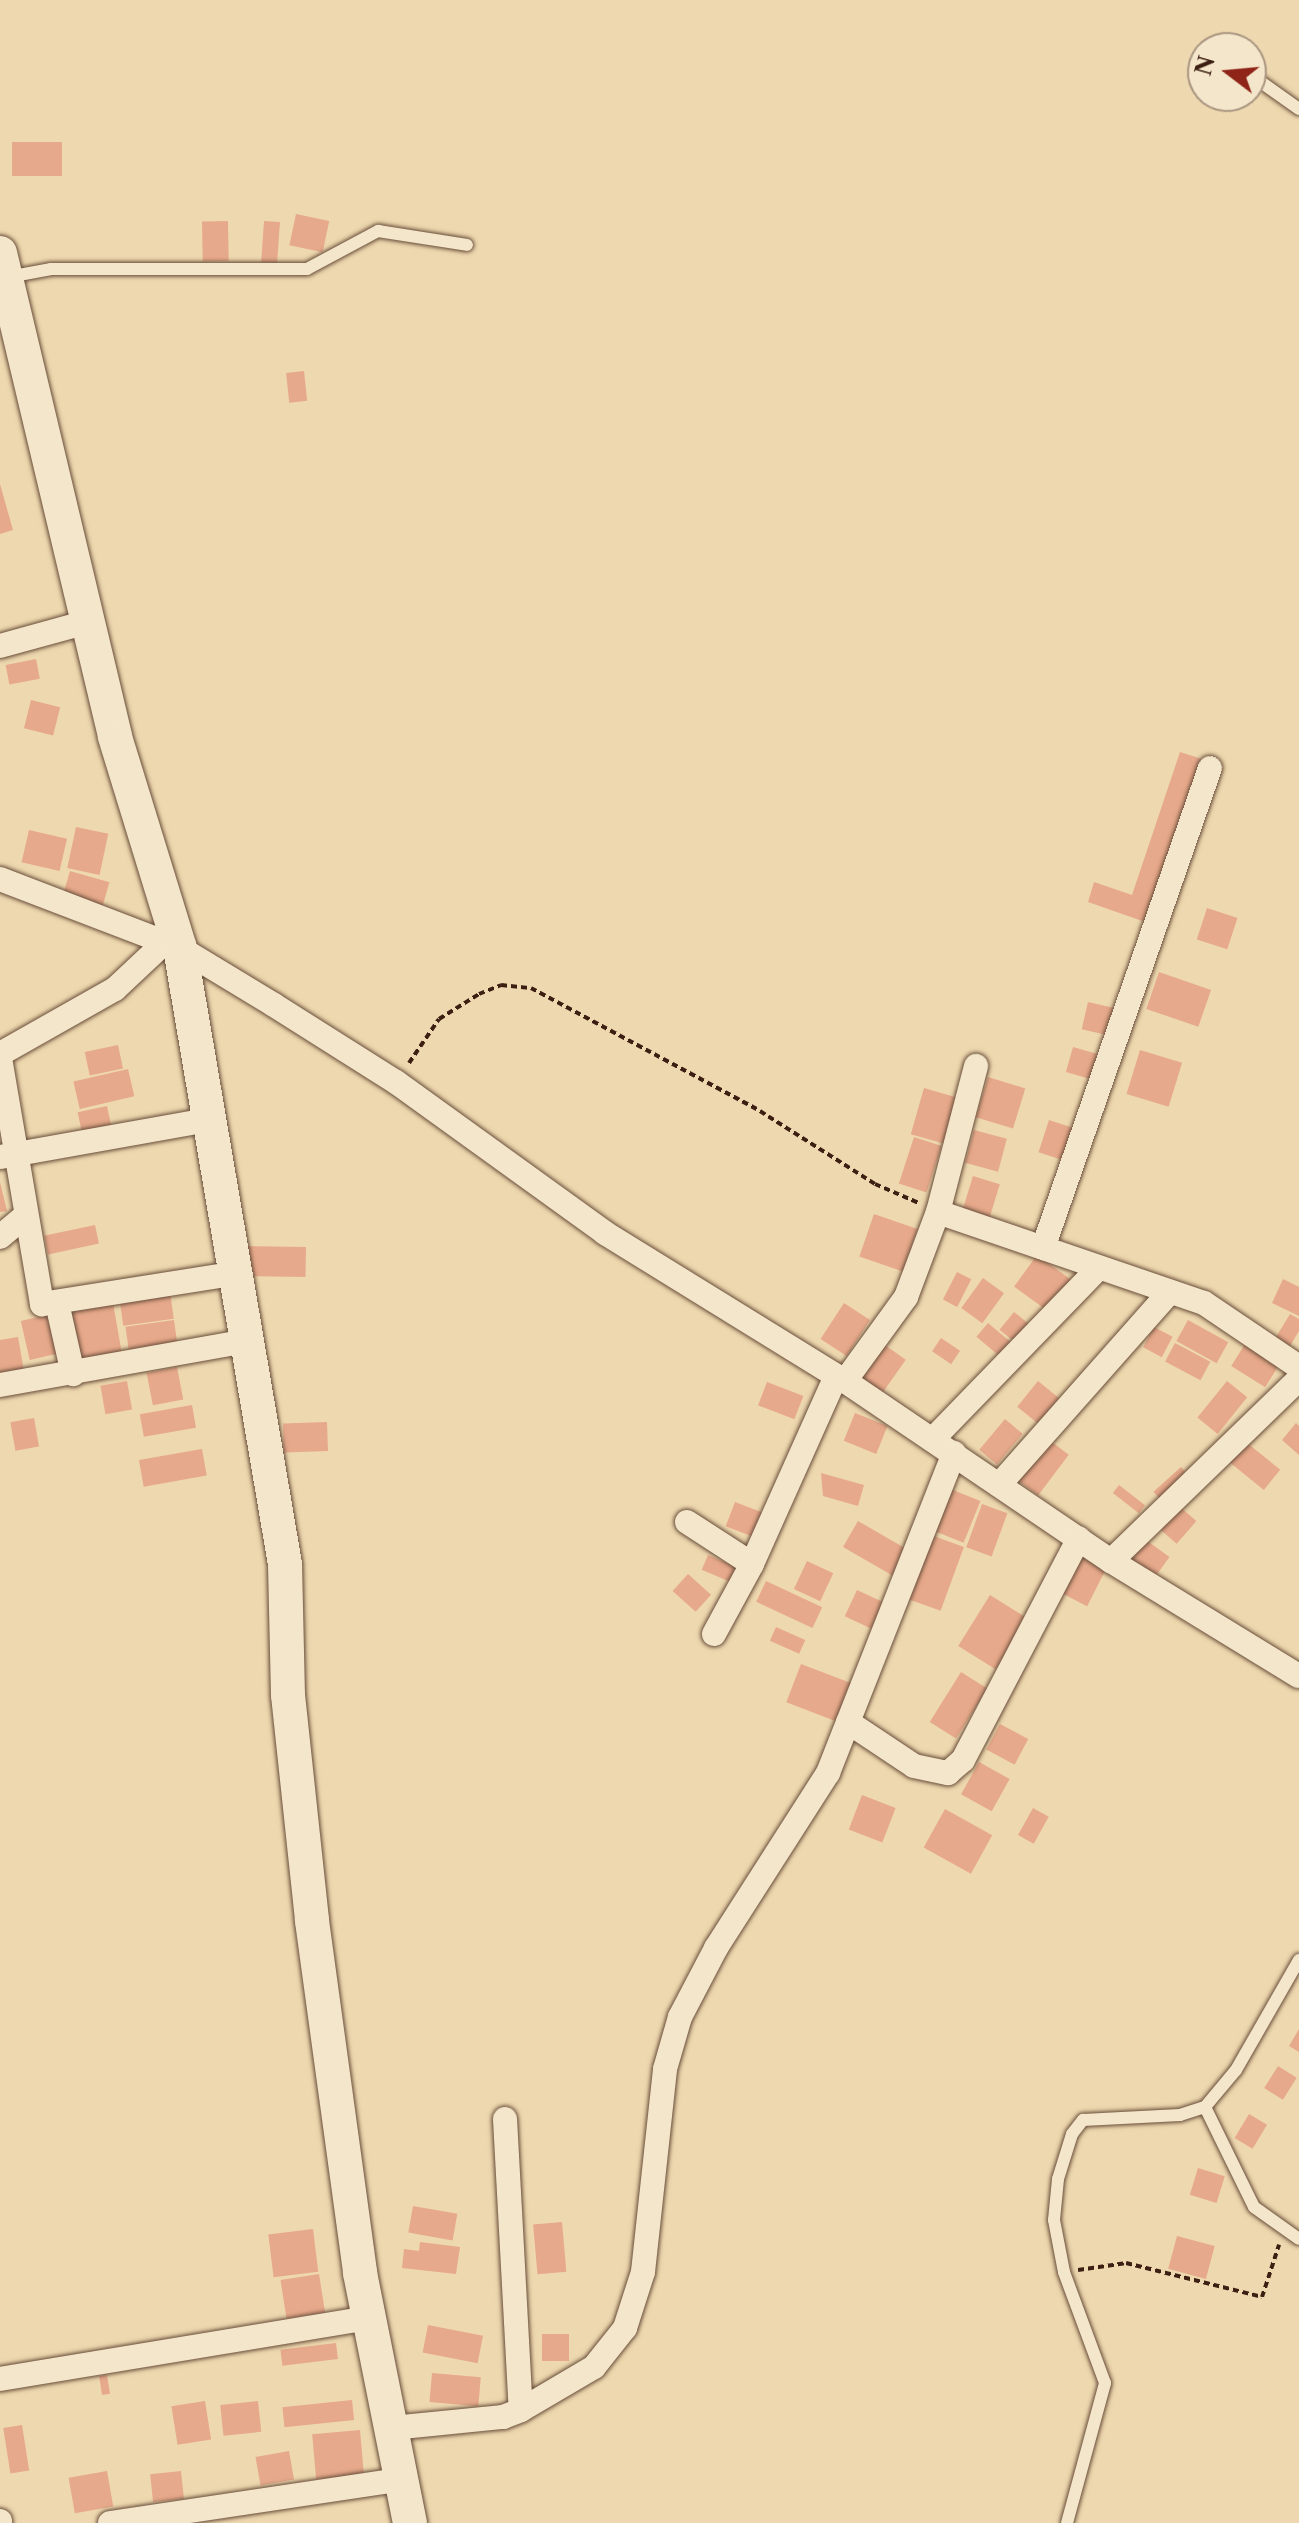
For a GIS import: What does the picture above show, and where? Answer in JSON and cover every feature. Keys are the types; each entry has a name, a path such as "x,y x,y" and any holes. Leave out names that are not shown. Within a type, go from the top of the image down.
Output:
{"street":[{"path":"2,270 115,737 172,945 208,1120 232,1274 248,1341 285,1564 292,1748 368,2318 410,2523"},
{"path":"0,646 87,622"},
{"path":"1043,1248 1210,768"},
{"path":"0,879 172,945 396,1082 605,1233 840,1378 1111,1561 1299,1676"},
{"path":"172,945 115,989 0,1056 8,1156 25,1216 42,1304 232,1274"},
{"path":"714,1634 752,1564 840,1378 906,1297 938,1212 976,1066"},
{"path":"8,1156 208,1120"},
{"path":"938,1212 1097,1270 1204,1303 1299,1367"},
{"path":"0,1237 25,1216"},
{"path":"933,1439 1097,1270"},
{"path":"999,1485 1169,1293"},
{"path":"57,1303 73,1374"},
{"path":"0,1385 248,1341"},
{"path":"1111,1561 1299,1379"},
{"path":"392,2428 503,2417 521,2410 594,2367 625,2328 643,2272 665,2069 680,2017 716,1948 828,1773 954,1453"},
{"path":"687,1522 752,1564"},
{"path":"848,1722 914,1766 948,1773 963,1760 1079,1538"},
{"path":"505,2119 521,2410"},
{"path":"0,2379 368,2318"},
{"path":"110,2523 403,2479"}],"lane":[{"path":"1267,86 1299,109"},
{"path":"2,270 307,269 378,231 467,245"},
{"path":"1067,2523 1105,2383 1064,2272 1054,2220 1058,2179 1072,2134 1083,2120 1180,2115 1205,2107 1236,2070 1299,1960"},
{"path":"1205,2107 1254,2207 1299,2239"}],"path":[{"path":"396,1082 439,1019 501,985 531,988 760,1111 875,1184 938,1212"},
{"path":"1064,2272 1126,2263 1262,2297 1284,2231"}],"building":[{"path":"12,142 62,142 62,176 12,176"},
{"path":"296,214 329,221 323,252 289,245"},
{"path":"202,221 228,221 229,261 203,261"},
{"path":"264,221 280,222 277,263 261,262"},
{"path":"304,371 307,401 289,403 286,373"},
{"path":"0,484 13,530 0,534"},
{"path":"36,659 40,679 9,685 6,665"},
{"path":"31,700 60,707 53,735 24,728"},
{"path":"1180,752 1202,759 1148,923 1088,902 1094,882 1132,895"},
{"path":"76,827 108,834 100,875 67,868"},
{"path":"29,830 67,839 60,871 22,862"},
{"path":"70,871 109,882 103,905 63,894"},
{"path":"1207,908 1237,918 1227,949 1197,939"},
{"path":"1159,972 1211,990 1198,1027 1146,1009"},
{"path":"1088,1002 1114,1008 1108,1035 1082,1029"},
{"path":"118,1045 123,1068 90,1076 85,1052"},
{"path":"1073,1047 1101,1055 1094,1080 1066,1072"},
{"path":"1140,1050 1182,1063 1169,1107 1127,1094"},
{"path":"128,1069 134,1096 80,1109 73,1082"},
{"path":"988,1077 1025,1088 1013,1129 976,1117"},
{"path":"924,1088 958,1098 944,1144 911,1134"},
{"path":"107,1106 112,1130 83,1137 78,1112"},
{"path":"1049,1120 1074,1128 1063,1160 1038,1152"},
{"path":"974,1130 1007,1139 998,1172 965,1163"},
{"path":"914,1137 942,1146 926,1193 899,1184"},
{"path":"973,1176 1000,1184 988,1222 961,1214"},
{"path":"0,1182 7,1211 0,1212"},
{"path":"874,1214 917,1229 903,1272 859,1257"},
{"path":"95,1225 99,1244 48,1254 44,1236"},
{"path":"244,1246 306,1247 305,1277 243,1276"},
{"path":"1037,1255 1071,1280 1048,1311 1014,1287"},
{"path":"957,1272 971,1279 957,1307 943,1300"},
{"path":"983,1278 1004,1293 982,1323 961,1308"},
{"path":"1283,1279 1299,1287 1299,1316 1272,1303"},
{"path":"170,1292 174,1319 123,1326 119,1299"},
{"path":"113,1303 122,1353 80,1361 71,1310"},
{"path":"844,1303 870,1320 847,1356 821,1339"},
{"path":"1014,1312 1034,1328 1020,1346 1000,1330"},
{"path":"51,1314 60,1353 30,1360 21,1321"},
{"path":"1290,1314 1299,1319 1299,1331 1290,1346 1276,1337"},
{"path":"174,1320 178,1348 129,1355 125,1327"},
{"path":"1188,1320 1228,1342 1217,1363 1176,1341"},
{"path":"988,1323 1017,1347 1006,1361 976,1337"},
{"path":"1154,1327 1173,1337 1162,1357 1143,1347"},
{"path":"18,1337 24,1371 0,1375 0,1340"},
{"path":"941,1338 960,1351 951,1364 932,1351"},
{"path":"882,1343 906,1360 882,1393 858,1377"},
{"path":"1175,1343 1210,1362 1200,1380 1165,1362"},
{"path":"1245,1344 1279,1365 1265,1387 1231,1366"},
{"path":"177,1367 183,1399 153,1405 147,1373"},
{"path":"127,1381 132,1410 105,1414 100,1386"},
{"path":"1038,1381 1059,1398 1038,1424 1017,1407"},
{"path":"1227,1381 1247,1397 1218,1434 1197,1418"},
{"path":"767,1382 803,1396 794,1419 758,1405"},
{"path":"192,1405 196,1428 144,1437 140,1414"},
{"path":"855,1413 887,1426 876,1454 844,1441"},
{"path":"34,1418 39,1447 15,1451 10,1422"},
{"path":"1005,1419 1023,1434 997,1464 979,1450"},
{"path":"327,1422 328,1451 284,1453 283,1424"},
{"path":"1296,1423 1299,1426 1299,1455 1282,1440"},
{"path":"1048,1439 1069,1455 1038,1495 1017,1480"},
{"path":"1246,1442 1280,1470 1264,1490 1230,1462"},
{"path":"202,1449 207,1476 144,1487 139,1460"},
{"path":"1181,1467 1189,1476 1162,1501 1154,1492"},
{"path":"821,1473 864,1485 858,1506 823,1496"},
{"path":"1119,1485 1145,1505 1139,1513 1113,1493"},
{"path":"948,1488 980,1501 964,1543 931,1530"},
{"path":"735,1502 763,1513 754,1537 726,1526"},
{"path":"982,1504 1007,1513 992,1556 966,1547"},
{"path":"1179,1506 1196,1521 1177,1544 1159,1529"},
{"path":"858,1521 909,1550 894,1576 843,1547"},
{"path":"931,1535 964,1547 941,1611 908,1599"},
{"path":"1146,1540 1169,1557 1155,1576 1132,1559"},
{"path":"708,1555 736,1567 729,1581 702,1570"},
{"path":"1079,1556 1106,1570 1087,1606 1060,1593"},
{"path":"807,1561 833,1573 820,1601 794,1589"},
{"path":"688,1574 711,1595 696,1612 673,1591"},
{"path":"766,1581 822,1607 812,1628 756,1602"},
{"path":"857,1590 883,1602 871,1629 845,1616"},
{"path":"990,1595 1027,1618 996,1669 958,1646"},
{"path":"776,1627 805,1640 799,1654 770,1641"},
{"path":"801,1664 853,1684 839,1722 786,1702"},
{"path":"961,1672 987,1688 956,1738 930,1722"},
{"path":"1000,1724 1028,1739 1015,1765 986,1750"},
{"path":"979,1762 1010,1779 992,1811 961,1794"},
{"path":"862,1795 896,1808 882,1842 849,1830"},
{"path":"1033,1808 1049,1817 1034,1844 1018,1835"},
{"path":"945,1809 992,1835 971,1874 924,1847"},
{"path":"1299,2029 1299,2052 1289,2046"},
{"path":"1278,2066 1297,2078 1283,2100 1264,2088"},
{"path":"1249,2114 1267,2125 1253,2149 1235,2138"},
{"path":"1198,2168 1225,2176 1217,2203 1190,2195"},
{"path":"413,2206 457,2214 453,2240 408,2233"},
{"path":"562,2222 566,2272 537,2274 533,2225"},
{"path":"313,2229 318,2272 274,2277 268,2234"},
{"path":"1177,2236 1215,2246 1206,2279 1168,2269"},
{"path":"420,2242 460,2247 456,2274 402,2268 404,2249 419,2251"},
{"path":"319,2274 325,2313 287,2319 280,2280"},
{"path":"428,2325 483,2336 478,2363 423,2352"},
{"path":"542,2334 569,2334 569,2361 542,2361"},
{"path":"336,2343 338,2359 282,2366 280,2350"},
{"path":"432,2373 481,2377 478,2406 429,2402"},
{"path":"107,2375 110,2394 102,2395 99,2376"},
{"path":"352,2400 354,2420 284,2427 282,2407"},
{"path":"205,2401 211,2440 178,2445 171,2406"},
{"path":"258,2401 261,2432 223,2436 220,2405"},
{"path":"22,2425 29,2470 10,2473 3,2428"},
{"path":"360,2430 364,2475 316,2479 312,2434"},
{"path":"289,2451 294,2480 261,2485 256,2457"},
{"path":"107,2471 113,2506 75,2513 69,2478"},
{"path":"181,2471 184,2499 153,2502 150,2474"}]}
